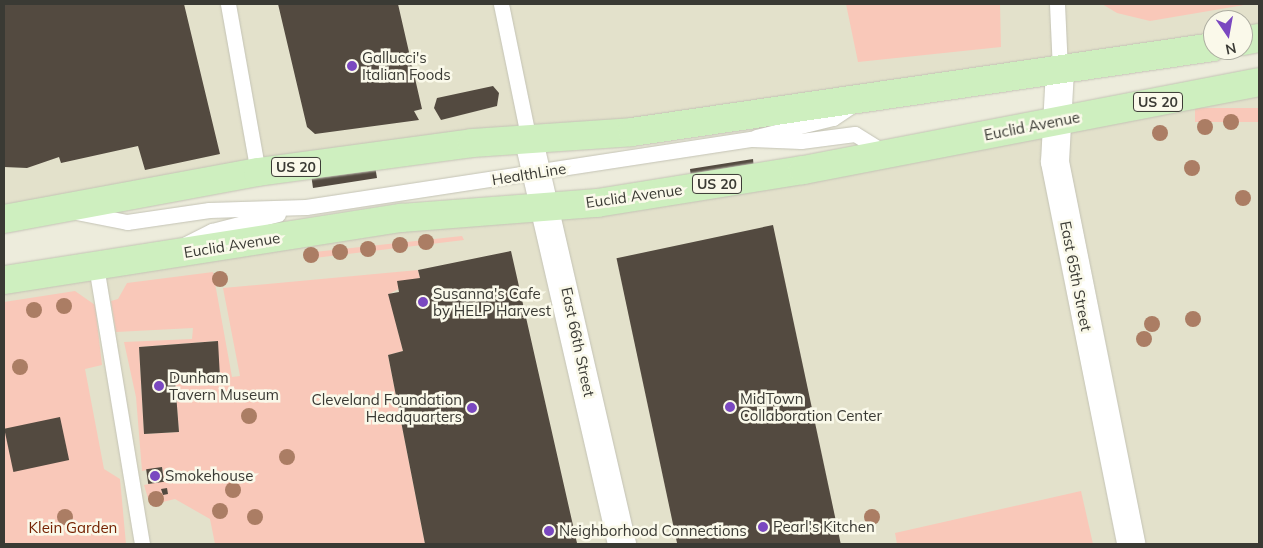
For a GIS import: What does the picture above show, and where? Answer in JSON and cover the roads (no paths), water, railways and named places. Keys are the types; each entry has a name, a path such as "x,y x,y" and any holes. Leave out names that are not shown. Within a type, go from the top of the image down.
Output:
{"main road":[{"name":"US 20","path":"4,219 64,210 258,172 472,143 623,134 865,96 1203,49"},
{"name":"Euclid Avenue","path":"4,280 401,218 597,203 886,154 1259,82"}],"street":[{"name":"East 65th Street","path":"1060,70 1054,162 1132,544"},
{"name":"East 66th Street","path":"529,141 546,206 622,544"}],"lane":[{"path":"228,4 258,172"},
{"path":"501,4 529,141"},
{"name":"East 65th Street","path":"1057,4 1060,70"},
{"name":"HealthLine","path":"752,139 775,129 833,118 865,96"},
{"name":"HealthLine","path":"164,256 212,231 306,207 752,139 801,141 855,134 886,154"},
{"name":"HealthLine","path":"64,210 127,222 209,210 306,207"},
{"path":"96,266 142,544"}],"place":[{"name":"Gallucci's Italian Foods","path":"352,66"},
{"name":"Susanna's Cafe by HELP Harvest","path":"423,302"},
{"name":"Dunham Tavern Museum","path":"159,386"},
{"name":"MidTown Collaboration Center","path":"730,407"},
{"name":"Cleveland Foundation Headquarters","path":"472,408"},
{"name":"Smokehouse","path":"155,476"},
{"name":"Pearl's Kitchen","path":"763,527"},
{"name":"Neighborhood Connections","path":"549,531"}],"park label":[{"name":"Klein Garden","path":"73,528"}]}
